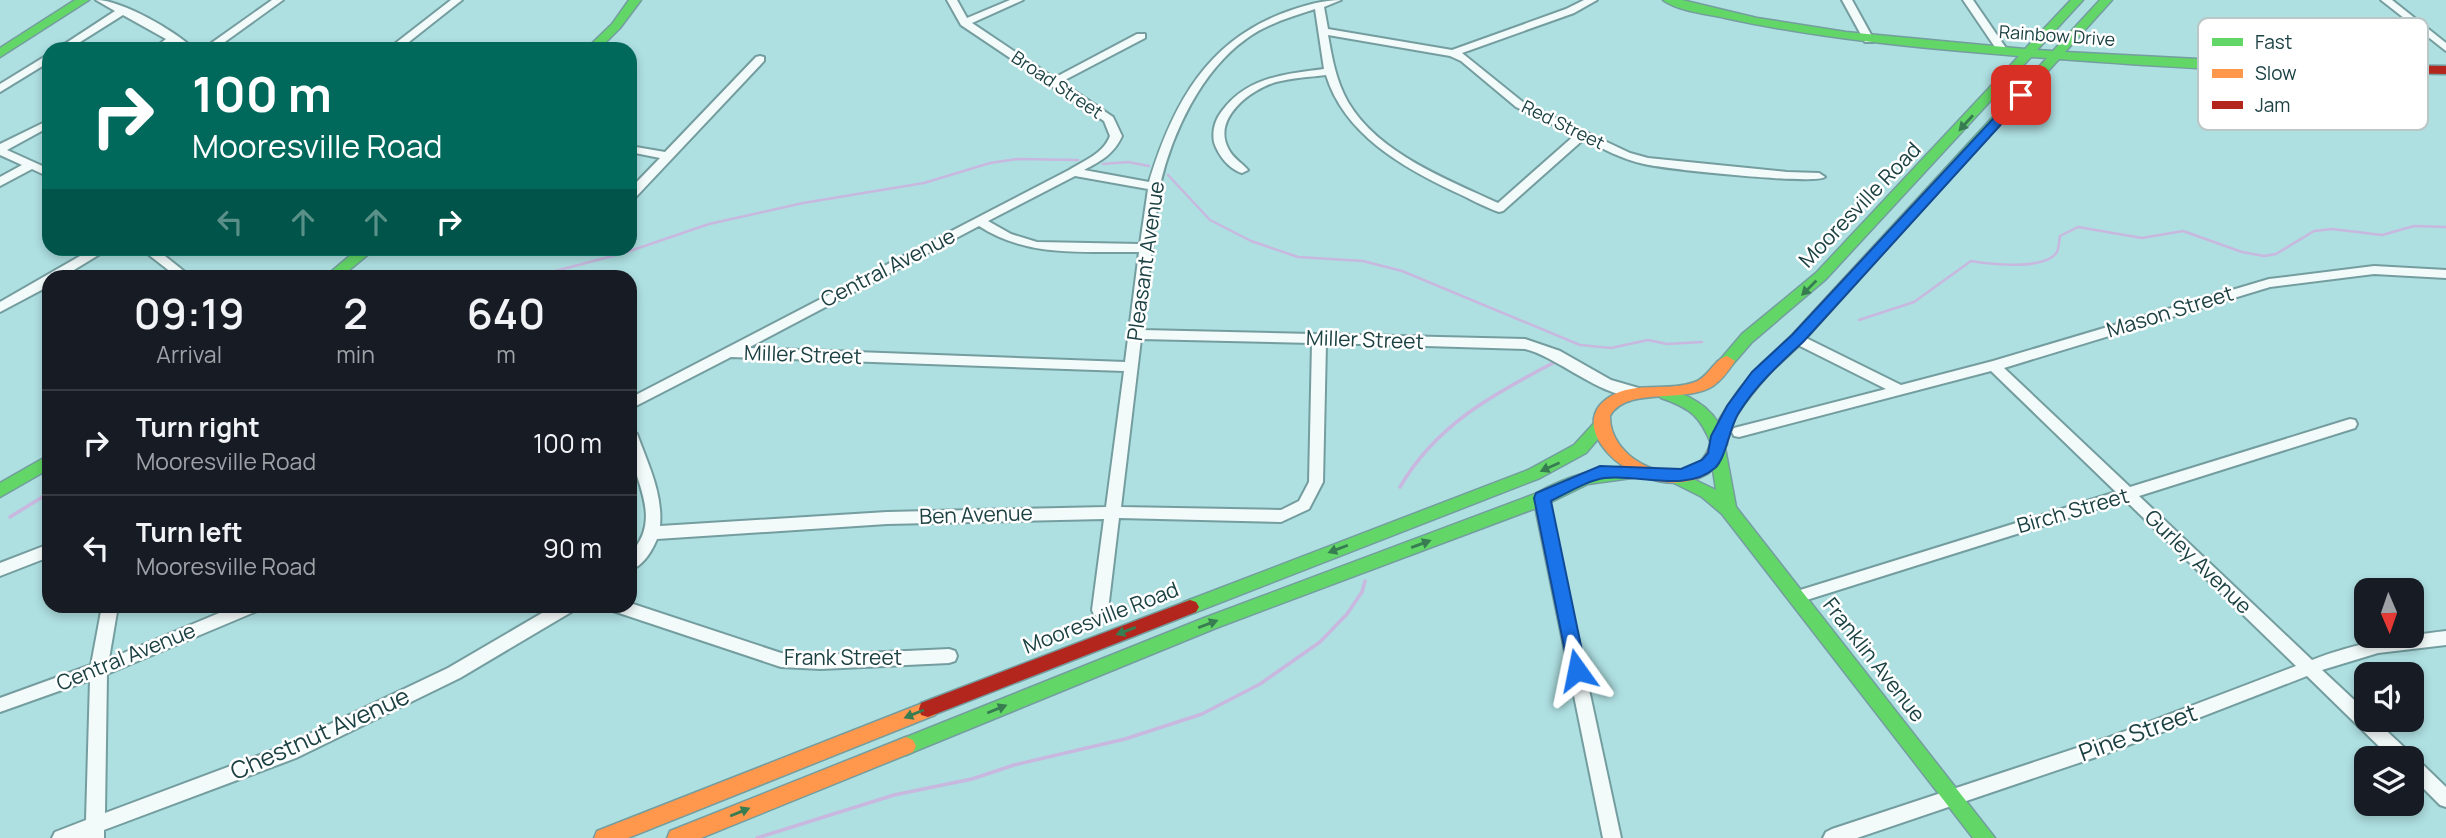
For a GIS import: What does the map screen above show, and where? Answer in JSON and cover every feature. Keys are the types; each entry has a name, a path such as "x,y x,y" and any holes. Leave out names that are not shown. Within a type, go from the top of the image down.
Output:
{"main road":[{"path":"0,53 83,0"},
{"path":"600,42 617,26 635,0"},
{"name":"Rainbow Drive","path":"1669,0 1744,22 1869,40 2198,64"},
{"name":"Mooresville Road","path":"604,838 971,691 1534,474 1577,454 1594,438 1616,400 1642,392 1695,388 1709,382 1737,347 1804,293 1895,202 2077,0"},
{"name":"Mooresville Road","path":"677,838 1210,623 1541,499 1594,473 1615,470 1674,476 1703,468 1713,460 1723,427 1744,393 2106,0"},
{"name":"Rainbow Drive","path":"2428,70 2446,70"},
{"path":"341,270 359,256"},
{"path":"1642,392 1673,396 1697,407 1713,425 1718,447"},
{"name":"Mooresville Road","path":"1603,419 1608,444 1618,455 1648,472"},
{"name":"Franklin Avenue","path":"1718,447 1728,509"},
{"path":"0,476 42,451"},
{"path":"0,491 42,465"},
{"name":"Franklin Avenue","path":"1674,476 1708,492 1728,509 1985,838"}],"street":[{"path":"101,0 178,42"},
{"path":"218,42 278,0"},
{"path":"402,42 457,0"},
{"name":"Broad Street","path":"951,0 965,23 1104,115 1114,127 1116,136 1112,146 1103,155 1073,172"},
{"path":"965,23 1018,0"},
{"name":"Pleasant Avenue","path":"1100,610 1154,186 1172,128 1209,71 1232,45 1275,21 1336,0"},
{"path":"1453,53 1570,11 1592,0"},
{"path":"1847,0 1869,40"},
{"path":"1968,0 2003,51"},
{"path":"2386,0 2408,18"},
{"path":"1319,5 1330,71 1338,94 1368,131 1401,159 1499,208 1582,135"},
{"path":"73,42 123,10"},
{"name":"Red Street","path":"1324,31 1453,53 1465,59 1514,101 1626,155 1647,160 1787,176 1819,177"},
{"path":"2428,34 2446,48"},
{"path":"1054,82 1141,36"},
{"path":"168,42 173,39"},
{"path":"637,189 760,58"},
{"path":"0,89 42,62"},
{"path":"1242,170 1226,159 1218,143 1219,126 1234,105 1257,86 1282,78 1330,71"},
{"path":"0,150 42,127"},
{"path":"0,150 42,169"},
{"path":"637,150 668,156"},
{"path":"0,182 33,164"},
{"path":"1073,172 1154,186"},
{"name":"Central Avenue","path":"637,400 1073,172"},
{"path":"979,221 998,234 1029,245 1146,248"},
{"path":"66,270 90,256"},
{"path":"157,256 176,270"},
{"name":"Mason Street","path":"1739,432 1994,366 2269,283 2374,270 2446,274"},
{"path":"0,308 42,284"},
{"name":"Miller Street","path":"1135,334 1525,344 1557,353 1610,388 1642,392"},
{"path":"1797,338 1900,390"},
{"name":"Ben Avenue","path":"651,533 844,519 1113,512 1282,516 1301,510 1310,502 1316,482 1320,339"},
{"name":"Miller Street","path":"726,352 1131,367"},
{"name":"Gurley Avenue","path":"1994,366 2390,746"},
{"name":"Miller Street","path":"1587,375 1603,399 1603,419"},
{"name":"Birch Street","path":"1797,597 2350,424"},
{"path":"637,455 648,487 652,510 651,533 647,545 637,556"},
{"path":"1541,499 1612,838"},
{"path":"0,569 42,553"},
{"name":"Frank Street","path":"637,612 781,660 821,662 949,656"},
{"path":"94,832 99,669 109,613"},
{"name":"Central Avenue","path":"0,705 99,669 234,613"},
{"name":"Chestnut Avenue","path":"61,838 94,832 289,752 403,700 556,613"},
{"name":"Pine Street","path":"1832,838 2108,745 2309,668 2378,646 2446,638"},
{"path":"2424,778 2446,799"}],"waterway":[{"path":"637,249 709,224 803,203 924,183 990,163 1017,159 1078,160"},
{"path":"1103,164 1128,162 1149,166"},
{"path":"1168,175 1210,220 1251,241 1298,257 1363,261 1402,271 1580,345 1611,348 1648,340 1667,344 1702,342"},
{"path":"1859,320 1914,302 1971,261 2016,265 2051,258 2057,252 2060,236 2078,227 2142,238 2183,231 2242,252 2264,256 2276,254 2314,231 2332,229 2382,235 2414,226 2446,227"},
{"path":"559,270 613,256"},
{"path":"1400,487 1414,465 1431,446 1468,413 1555,362"},
{"path":"10,517 42,497"},
{"path":"757,838 894,795 972,779 1014,765 1125,739 1202,714 1260,684 1320,642 1347,614 1362,592 1365,581"}],"traffic: fast":[{"path":"0,53 83,0"},
{"path":"599,42 616,26 635,0"},
{"path":"1669,0 1757,21 1846,36 1980,50 2198,64"},
{"path":"1727,361 1747,338 1821,276 2077,0"},
{"path":"1767,367 1797,339 2106,0"},
{"path":"341,270 359,256"},
{"path":"1666,394 1701,411 1712,425 1719,444"},
{"path":"1190,607 1534,474 1580,449 1602,425"},
{"path":"1718,450 1728,509"},
{"path":"0,491 42,465"},
{"path":"906,746 1210,623 1541,499 1576,481 1613,473 1640,472"},
{"path":"1674,476 1708,492 1728,509 1985,838"}],"traffic: slow":[{"path":"1727,361 1718,374 1694,389 1629,395 1617,399 1607,407 1602,416 1604,431 1619,456 1645,472 1660,476 1689,475 1702,469 1714,455 1720,434 1737,403 1767,367"},
{"path":"604,838 928,709"},
{"path":"677,838 906,746"}],"traffic: jam":[{"path":"2428,70 2446,70"},
{"path":"928,709 1190,607"}],"route":[{"path":"1577,670 1541,499 1588,475 1600,472 1615,470 1674,476 1708,465 1716,455 1719,436 1732,410 1758,376 1797,338 2021,95"}]}
